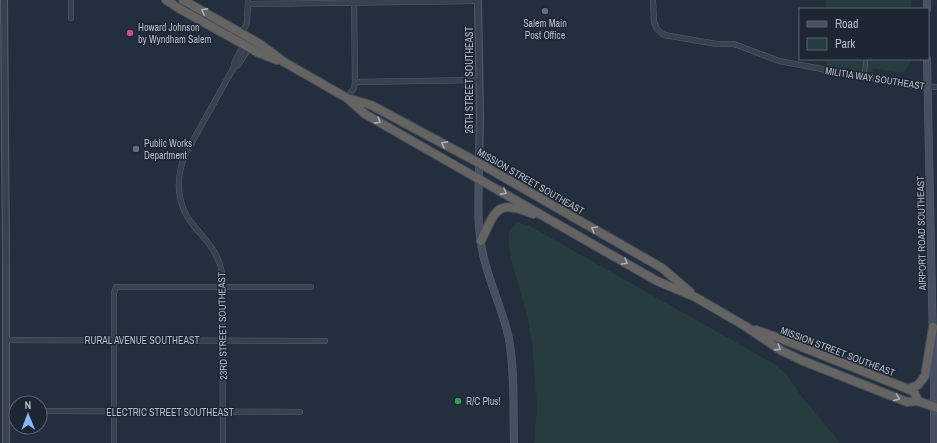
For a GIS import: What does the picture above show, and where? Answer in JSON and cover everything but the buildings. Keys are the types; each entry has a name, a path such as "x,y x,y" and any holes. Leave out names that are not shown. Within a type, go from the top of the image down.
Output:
{"highway":[{"name":"MISSION STREET SOUTHEAST","path":"166,0 246,47 284,62"},
{"name":"MISSION STREET SOUTHEAST","path":"184,0 260,44 284,62 347,98 365,114 657,281 695,297 745,326 782,351 907,402 918,400 936,408"},
{"path":"214,28 237,35 242,33"},
{"name":"MISSION STREET SOUTHEAST","path":"347,98 371,105 479,163 662,268 695,297"},
{"path":"481,241 492,217 500,209 507,206 515,207 554,222"},
{"name":"MISSION STREET SOUTHEAST","path":"745,326 908,389 914,392 918,400"},
{"path":"908,389 918,385 925,376 933,327"}],"main road":[{"name":"AIRPORT ROAD SOUTHEAST","path":"927,60 936,408 934,443"},
{"name":"25TH STREET SOUTHEAST","path":"479,163 481,241 488,274 509,339 513,372 514,443"}],"street":[{"path":"4,0 3,280 6,340 6,443"},
{"path":"71,0 71,18"},
{"path":"242,33 247,23 248,2 478,0"},
{"name":"25TH STREET SOUTHEAST","path":"478,0 479,163"},
{"name":"MILITIA WAY SOUTHEAST","path":"653,0 654,22 657,29 664,35 717,44 734,44 779,61 914,86 937,87"},
{"path":"347,98 355,82 354,1"},
{"name":"23RD STREET SOUTHEAST","path":"223,443 222,273 218,256 207,240 188,218 180,199 179,180 180,168 186,153 234,67 234,61 246,47"},
{"path":"864,77 866,60"},
{"path":"355,82 479,80"},
{"path":"114,443 114,293 116,287 311,287"},
{"name":"RURAL AVENUE SOUTHEAST","path":"6,340 325,341"},
{"name":"ELECTRIC STREET SOUTHEAST","path":"48,411 300,412"}],"green space":[{"path":"826,0 911,0 911,8 826,8"},
{"path":"826,60 912,60 903,73 873,68 872,73 827,67"},
{"path":"518,223 528,225 774,364 786,374 802,397 840,443 534,443 537,406 532,342 528,318 511,259 509,243 509,233 514,225"}],"place":[{"name":"Salem Main Post Office","path":"545,11"},
{"name":"Howard Johnson by Wyndham Salem","path":"130,33"},
{"name":"Public Works Department","path":"136,149"},
{"name":"R/C Plus!","path":"458,401"}]}
